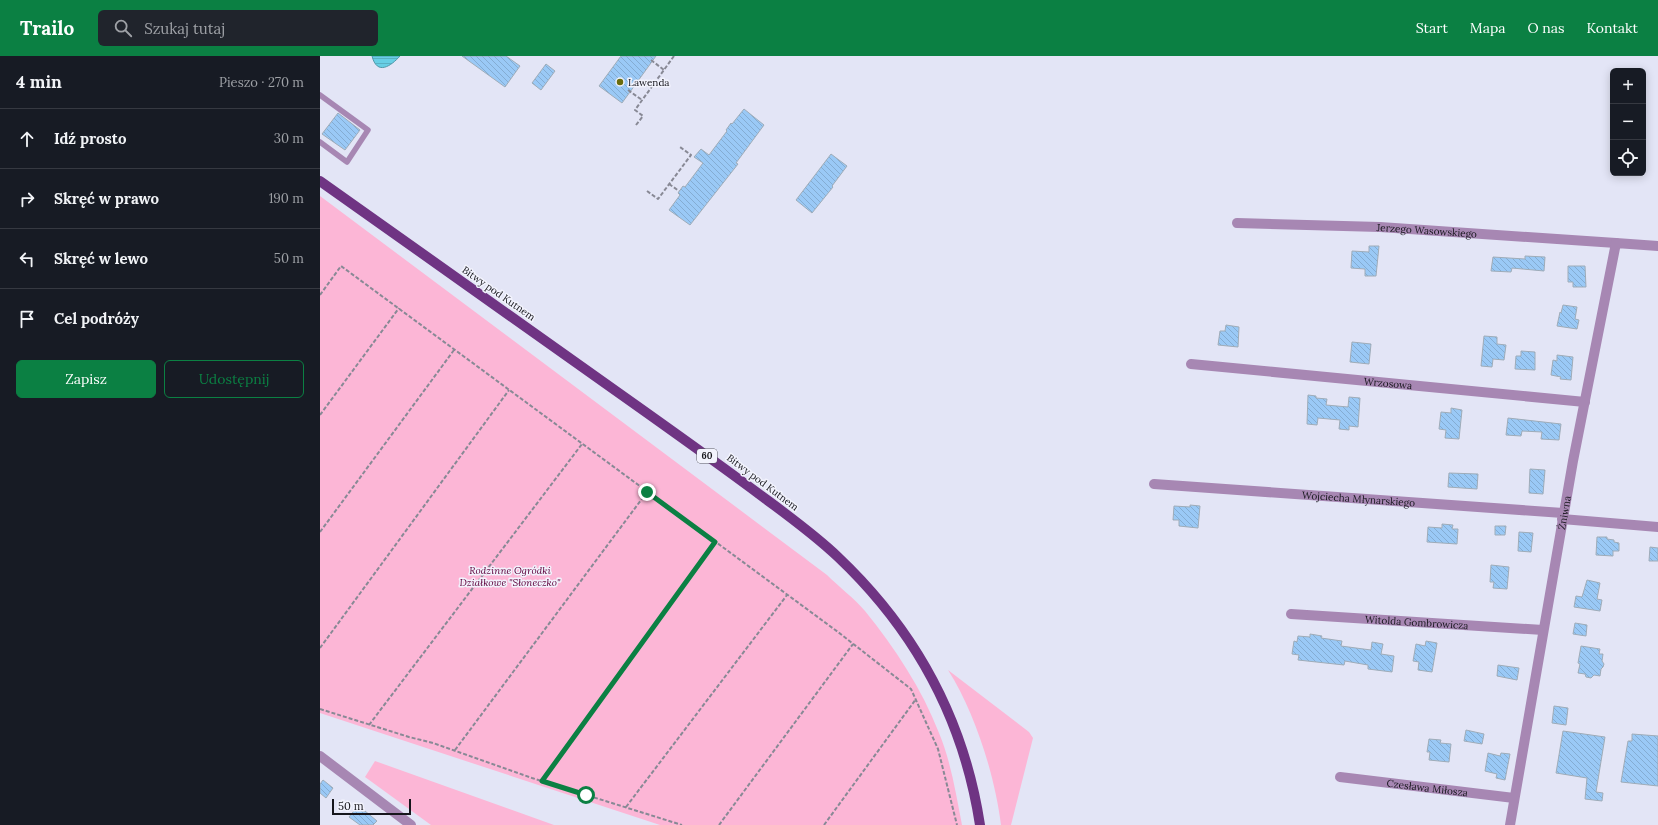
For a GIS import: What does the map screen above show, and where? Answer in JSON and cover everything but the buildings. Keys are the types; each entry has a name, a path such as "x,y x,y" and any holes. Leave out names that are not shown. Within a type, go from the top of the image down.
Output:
{"main road":[{"name":"Bitwy pod Kutnem","path":"320,181 738,478 812,534 837,556 859,579 900,628 938,688 964,751 977,800 980,825"}],"street":[{"name":"Jerzego Wasowskiego","path":"1237,223 1380,227 1616,243"},
{"path":"1616,243 1658,246"},
{"name":"Żniwna","path":"1510,825 1563,516 1616,243"},
{"name":"Wrzosowa","path":"1191,364 1585,402"},
{"name":"Wojciecha Młynarskiego","path":"1154,484 1563,516 1658,527"},
{"name":"Witolda Gombrowicza","path":"1291,614 1543,630"},
{"path":"320,756 411,825"},
{"name":"Czesława Miłosza","path":"1340,778 1514,798"}],"lane":[{"path":"320,95 368,130 347,162 320,142"}],"path":[{"path":"636,125 643,116 635,110 674,56"},
{"path":"650,60 664,70"},
{"path":"628,90 642,100"},
{"path":"647,191 658,199 691,156 680,147"},
{"path":"669,184 679,191"},
{"path":"320,294 341,266 787,595 911,689 943,766 957,825"},
{"path":"320,415 399,308"},
{"path":"320,532 454,349"},
{"path":"320,648 509,390"},
{"path":"369,725 582,444"},
{"path":"455,750 647,492"},
{"path":"542,781 715,542"},
{"path":"626,807 787,595"},
{"path":"719,825 853,644"},
{"path":"824,825 916,699"},
{"path":"320,709 455,750 542,781 682,825"}],"green space":[{"name":"Rodzinne Ogródki Działkowe \"Słoneczko\"","path":"320,196 827,575 856,602 876,625 907,669 932,717 943,744 950,767 962,825 660,825 320,713"},
{"path":"948,670 1029,732 1033,738 1011,825 1001,825 989,765 967,705"},
{"path":"375,761 554,825 431,825 365,777"}],"water":[{"path":"372,56 400,56 389,66 381,67 377,66"}],"place":[{"name":"Lawenda","path":"620,82"}],"route":[{"path":"586,795 542,781 715,542 647,492"}]}
